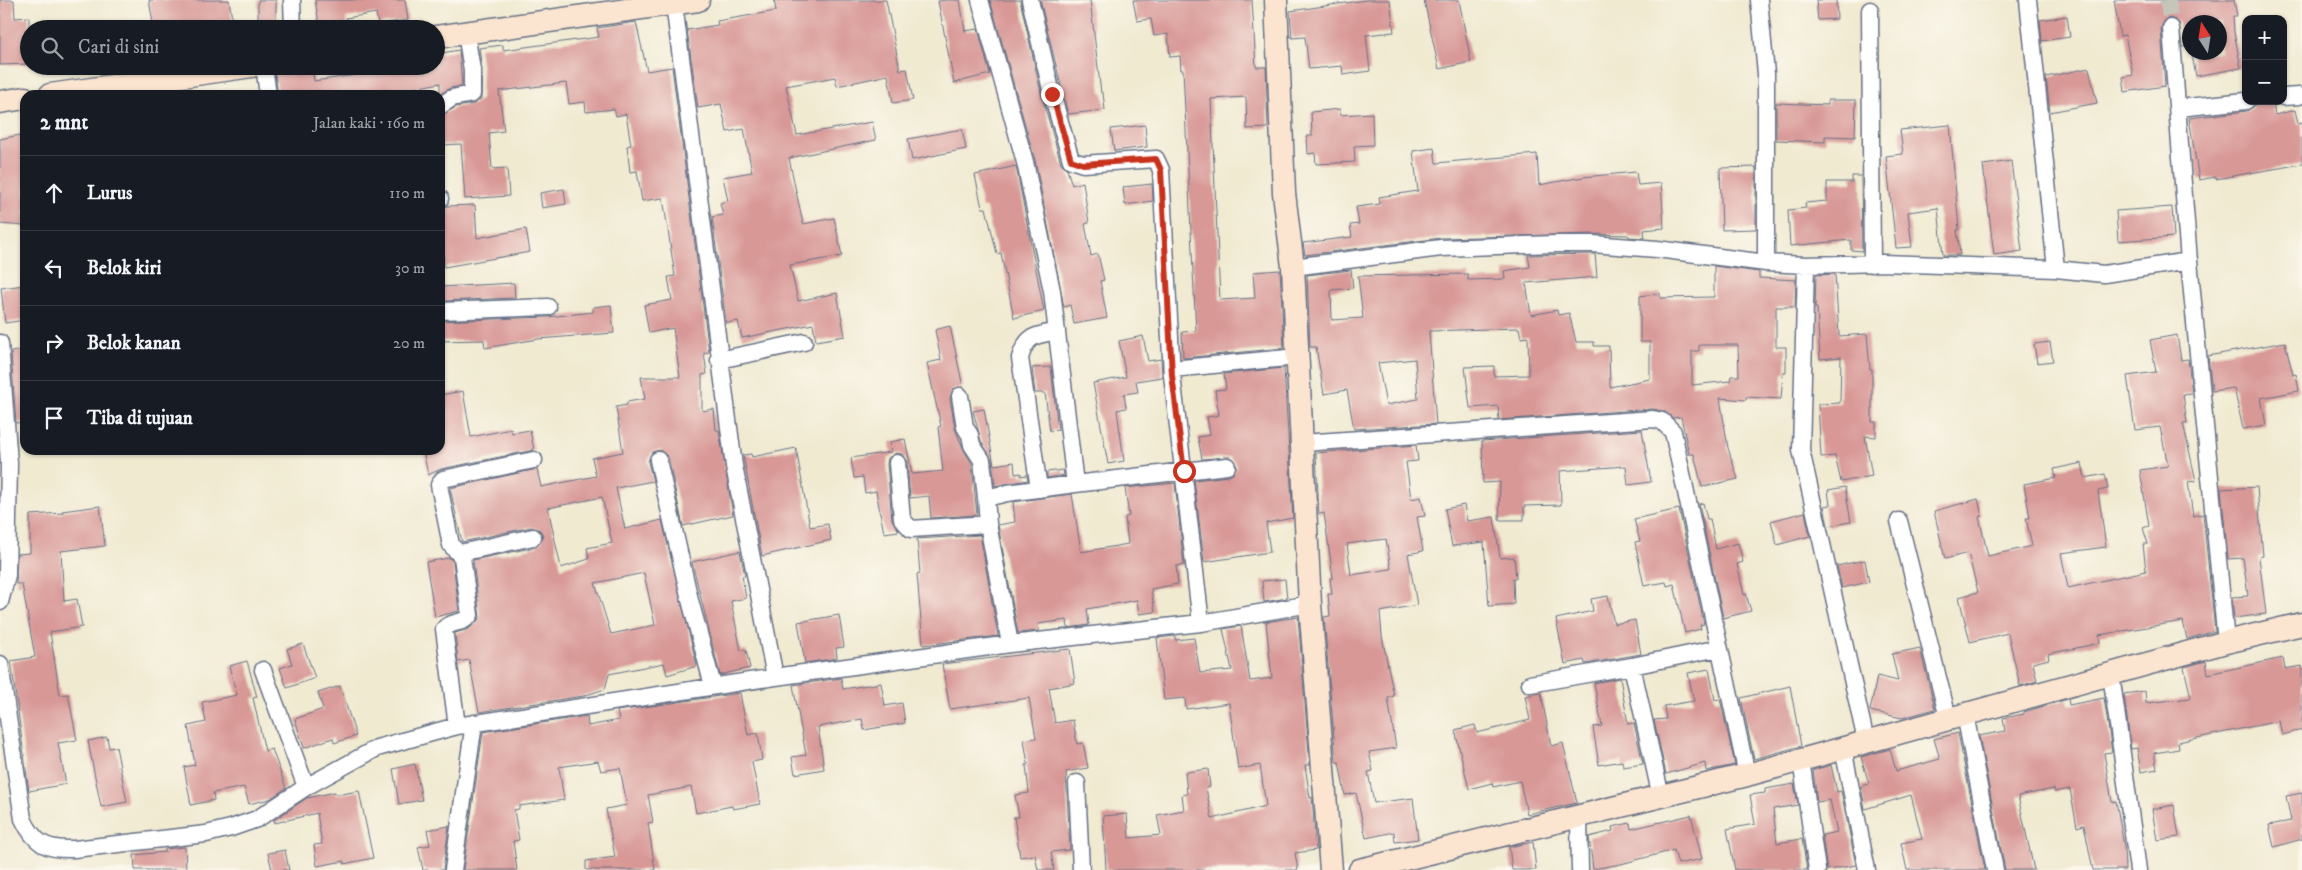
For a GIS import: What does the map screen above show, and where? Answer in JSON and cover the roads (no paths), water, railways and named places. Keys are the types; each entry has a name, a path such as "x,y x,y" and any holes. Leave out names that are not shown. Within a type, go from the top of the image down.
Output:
{"street":[{"path":"292,0 293,20"},
{"path":"445,36 645,4 674,4 698,0"},
{"path":"980,0 1025,162 1052,291 1075,484"},
{"path":"1030,0 1052,94 1071,160 1083,164 1156,159 1161,170 1172,369 1201,623"},
{"path":"1276,0 1284,193 1293,267 1310,604 1331,870"},
{"path":"1759,0 1766,74 1766,263"},
{"path":"2028,0 2056,269"},
{"path":"674,4 734,466 775,677"},
{"path":"1870,10 1872,264"},
{"path":"2172,28 2189,261 2226,642"},
{"path":"445,103 452,98 472,94 472,70 466,33"},
{"path":"85,90 189,75"},
{"path":"265,75 267,90"},
{"path":"0,102 20,99"},
{"path":"2178,108 2242,101"},
{"path":"1293,267 1441,248 1556,244 1657,249 1766,263 2056,269 2104,274 2189,261"},
{"path":"1806,265 1801,450 1866,741"},
{"path":"445,311 548,307"},
{"path":"1039,488 1020,358 1024,344 1029,338 1057,331"},
{"path":"719,360 804,342"},
{"path":"0,343 9,443 8,575 0,602"},
{"path":"1172,369 1298,357"},
{"path":"960,396 965,427 970,435 972,445 982,460 988,524 1010,644"},
{"path":"1302,444 1653,419 1662,421 1673,432 1747,776"},
{"path":"457,726 444,629 448,625 464,622 470,615 460,554 452,545 439,485 441,480 534,460"},
{"path":"658,460 690,600 713,686"},
{"path":"897,462 902,519 911,529 988,524"},
{"path":"986,498 1039,488 1226,466"},
{"path":"1899,521 1957,716 1995,870"},
{"path":"460,554 533,537"},
{"path":"0,664 23,819 36,839 46,846 57,850 206,834 231,828 257,819 306,787 376,748 457,726 775,677 1010,644 1201,623 1310,604"},
{"path":"1360,870 1747,776 1866,741 2226,642 2302,624"},
{"path":"1530,684 1719,648"},
{"path":"1632,666 1661,797"},
{"path":"264,670 306,787"},
{"path":"2111,674 2138,870"},
{"path":"453,870 474,723"},
{"path":"1843,748 1867,870"},
{"path":"1801,760 1817,870"},
{"path":"1077,783 1081,870"},
{"path":"1579,818 1580,870"}],"tunnel":[{"path":"2168,0 2171,28"}]}
